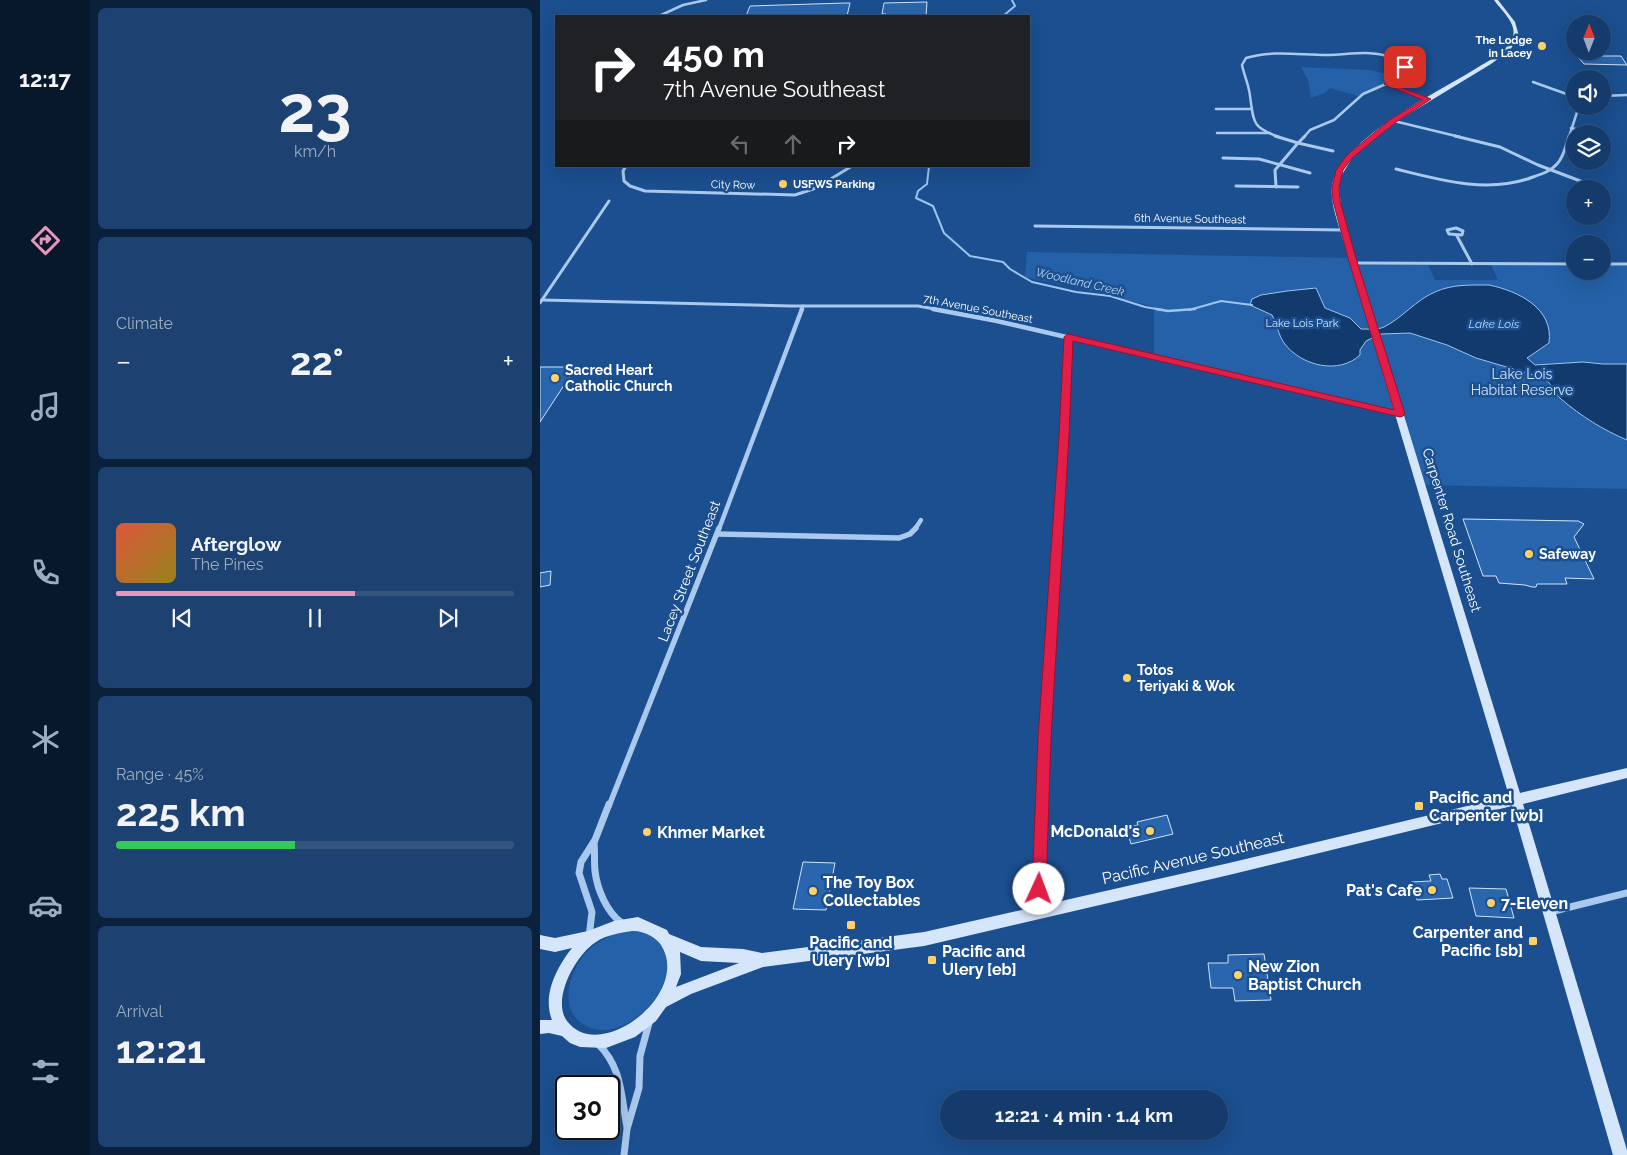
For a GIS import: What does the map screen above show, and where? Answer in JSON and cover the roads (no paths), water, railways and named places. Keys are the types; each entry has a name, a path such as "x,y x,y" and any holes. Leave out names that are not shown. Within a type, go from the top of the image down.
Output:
{"main road":[{"name":"Carpenter Road Southeast","path":"1496,0 1514,25 1516,34 1513,45 1497,58 1394,121 1349,157 1340,170 1336,188 1344,230 1621,1155"},
{"name":"Pacific Avenue Southeast","path":"664,1001 687,989 763,960 924,938 1229,869 1627,773"},
{"path":"540,942 555,945 589,938 608,929 638,924 660,932 667,940 672,950 674,968 670,988 664,1001 653,1016 630,1034 614,1041 598,1044 578,1040 563,1029 549,1026 540,1027"},
{"path":"563,1029 555,1009 557,984 569,960 589,938"},
{"name":"Pacific Avenue Southeast","path":"667,940 701,954 743,956 763,960"}],"street":[{"path":"660,15 683,5 706,0"},
{"path":"1276,187 1275,170 1299,143 1310,130 1324,126 1340,116 1358,97 1402,77 1405,74 1405,67 1397,61 1367,53 1313,55 1282,52 1256,54 1246,58 1242,65 1249,89 1252,120 1260,128 1271,134 1299,143 1333,151"},
{"path":"1533,82 1566,94"},
{"path":"1387,84 1428,99"},
{"path":"1611,96 1627,95"},
{"path":"1216,109 1251,109"},
{"path":"1394,121 1500,147 1550,170 1578,180"},
{"path":"1216,133 1271,134"},
{"path":"1396,169 1466,183 1517,183 1550,170 1560,161 1566,143"},
{"path":"1223,158 1259,159 1310,172"},
{"name":"City Row","path":"625,167 622,171 624,181 630,186 645,191 795,195 802,195 850,167"},
{"path":"1236,186 1298,187"},
{"path":"541,301 609,201"},
{"name":"6th Avenue Southeast","path":"1035,226 1344,230"},
{"path":"1457,236 1472,264"},
{"path":"1354,263 1566,264"},
{"path":"1611,264 1627,264"},
{"name":"7th Avenue Southeast","path":"541,301 803,306 918,306 997,321 1400,414"},
{"name":"Lacey Street Southeast","path":"589,938 592,912 579,873 581,862 594,843 717,534 803,306"},
{"path":"1038,912 1045,733 1064,436 1068,337"},
{"path":"717,534 899,538 908,536 915,531 920,520"},
{"name":"Lacey Street Southeast","path":"594,843 595,871 606,906 613,917 625,925"},
{"path":"1549,912 1627,893"},
{"path":"624,1155 627,1129 639,1088 640,1056 643,1040 653,1016"},
{"path":"598,1044 609,1052 617,1066 627,1129"}],"water":[{"name":"Lake Lois","path":"1489,285 1511,292 1532,303 1546,320 1549,331 1549,343 1527,358 1535,365 1583,362 1627,364 1627,440 1601,427 1576,411 1559,397 1544,378 1476,358 1447,345 1410,333 1381,334 1366,341 1360,350 1360,355 1342,365 1320,365 1310,362 1291,351 1284,343 1272,315 1250,305 1252,299 1261,295 1316,288 1325,308 1350,318 1361,329 1376,329 1391,323 1428,295 1442,289"}],"waterway":[{"name":"Woodland Creek","path":"1004,15 1015,6 1012,0"},
{"name":"Woodland Creek","path":"929,167 927,184 918,191 916,198 933,206 944,233 970,256 1003,262 1010,269 1032,282 1076,292 1110,296 1145,307 1163,310"},
{"name":"Woodland Creek","path":"1192,309 1221,301 1252,305"},
{"name":"Woodland Creek","path":"1156,309 1168,311 1192,309"}],"place":[{"name":"The Lodge in Lacey","path":"1542,46"},
{"name":"USFWS Parking","path":"783,184"},
{"name":"Sacred Heart Catholic Church","path":"555,378"},
{"name":"Safeway","path":"1529,554"},
{"name":"Totos Teriyaki & Wok","path":"1127,678"},
{"name":"Pacific and Carpenter [wb]","path":"1419,806"},
{"name":"McDonald's","path":"1150,831"},
{"name":"Khmer Market","path":"647,832"},
{"name":"Pat's Cafe","path":"1432,890"},
{"name":"The Toy Box Collectables","path":"813,891"},
{"name":"7-Eleven","path":"1491,903"},
{"name":"Pacific and Ulery [wb]","path":"851,925"},
{"name":"Carpenter and Pacific [sb]","path":"1533,941"},
{"name":"Pacific and Ulery [eb]","path":"932,960"},
{"name":"New Zion Baptist Church","path":"1238,975"}],"park label":[{"name":"Lake Lois Park","path":"1302,323"},
{"name":"Lake Lois Habitat Reserve","path":"1522,382"}]}
